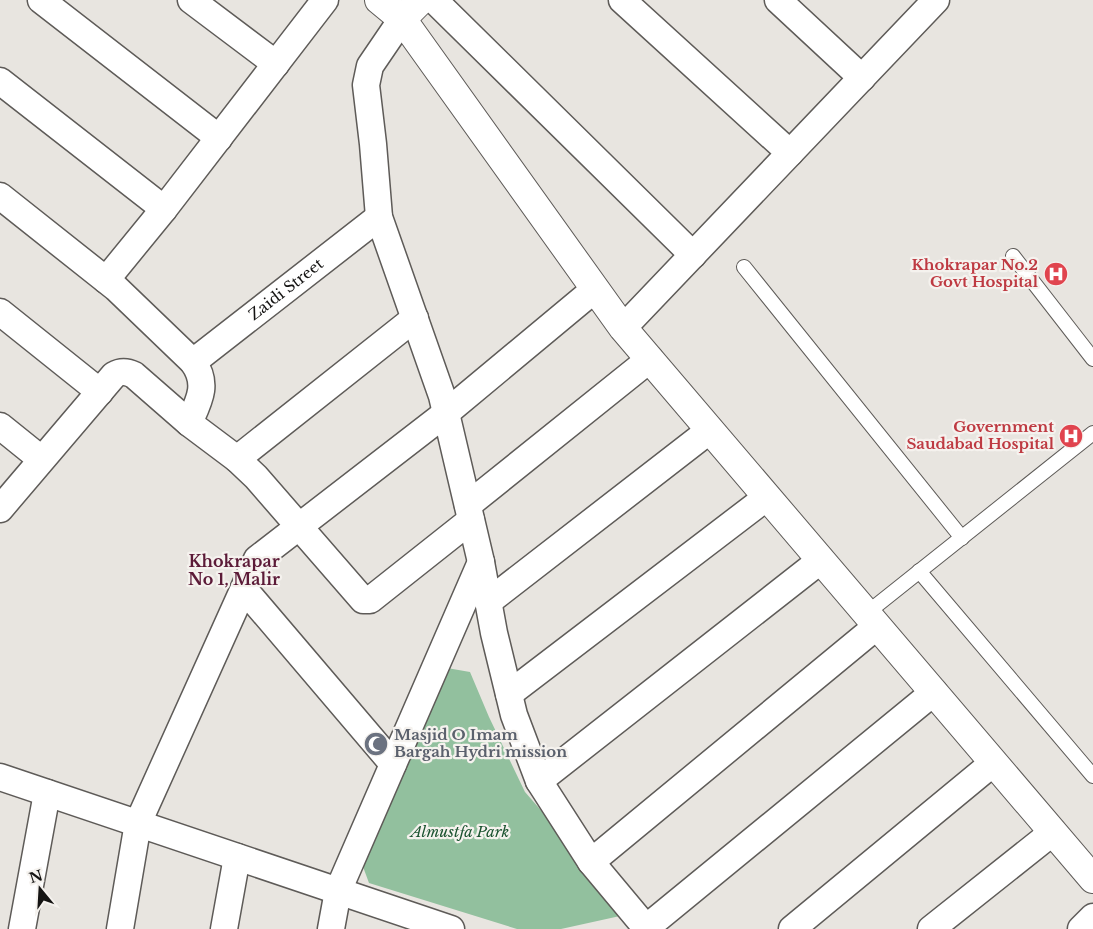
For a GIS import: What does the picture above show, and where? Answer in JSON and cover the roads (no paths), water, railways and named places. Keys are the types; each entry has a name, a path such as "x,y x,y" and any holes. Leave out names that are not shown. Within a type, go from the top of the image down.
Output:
{"street":[{"path":"41,0 219,138"},
{"path":"191,0 276,64"},
{"path":"106,280 164,209 325,0"},
{"path":"379,0 402,19 623,328 1093,880"},
{"path":"421,0 402,19 370,66 366,85 379,217 442,396 514,715 539,780 591,862 640,926 934,692"},
{"path":"434,0 693,255"},
{"path":"622,0 790,153"},
{"path":"778,0 862,78"},
{"path":"623,328 934,1"},
{"path":"0,81 164,209"},
{"path":"0,196 106,280 193,362 200,371 202,382 200,399 189,423"},
{"name":"Zaidi Street","path":"193,362 379,217"},
{"path":"120,929 138,823 257,559 446,413 595,289"},
{"path":"0,312 100,392"},
{"path":"237,459 415,318"},
{"path":"0,509 114,375 120,372 127,372 134,375 189,423 237,459 256,477 363,600 366,601 370,600 650,359"},
{"path":"0,426 41,459"},
{"path":"488,602 710,430"},
{"path":"509,694 767,497"},
{"path":"539,780 821,560"},
{"path":"332,929 338,891 481,562"},
{"path":"244,589 393,764"},
{"path":"591,862 872,619"},
{"path":"792,929 993,762"},
{"path":"0,777 441,927"},
{"path":"22,929 46,793"},
{"path":"932,929 1053,832"},
{"path":"224,929 237,857"},
{"path":"1081,929 1093,917"}],"lane":[{"path":"1013,256 1093,359"},
{"path":"744,267 962,538"},
{"path":"872,619 919,571 1093,433"},
{"path":"919,571 1093,776"}],"place":[{"name":"Khokrapar No.2 Govt Hospital","path":"1056,274"},
{"name":"Government Saudabad Hospital","path":"1071,436"},
{"name":"Masjid O Imam Bargah Hydri mission","path":"376,744"}],"district":[{"name":"Khokrapar No 1, Malir","path":"234,570"}],"park label":[{"name":"Almustfa Park","path":"460,832"}]}
